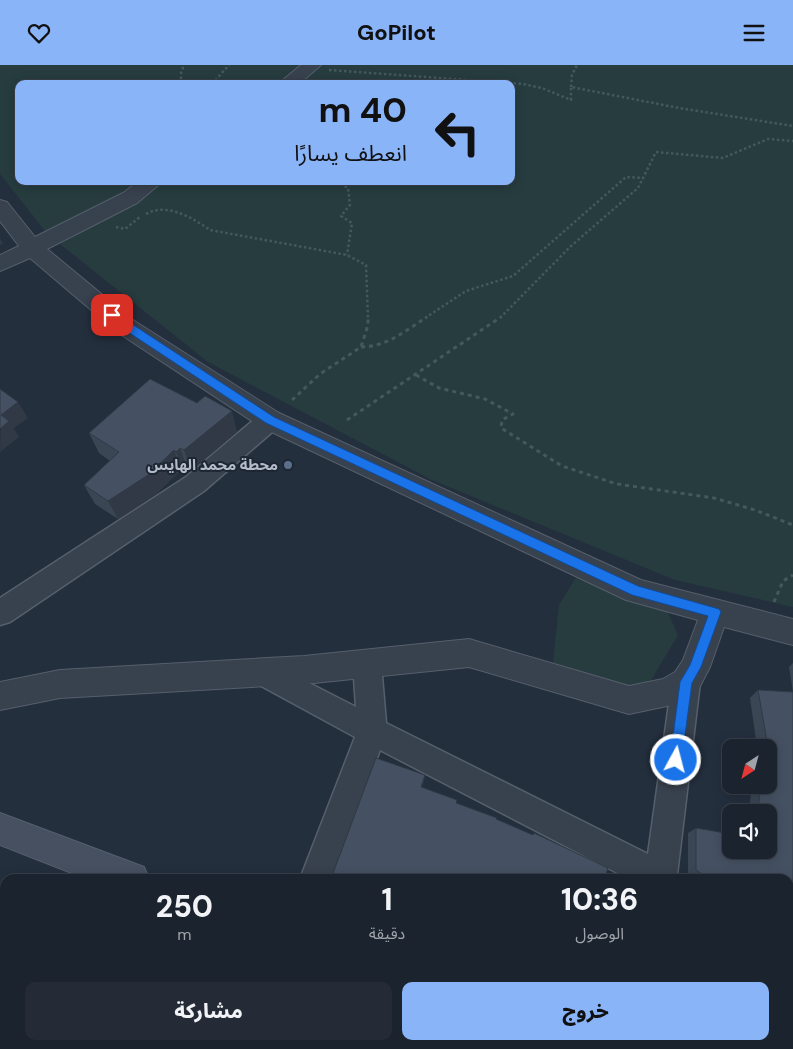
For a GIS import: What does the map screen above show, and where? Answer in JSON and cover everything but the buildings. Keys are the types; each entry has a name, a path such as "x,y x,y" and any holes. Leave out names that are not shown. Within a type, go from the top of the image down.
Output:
{"main road":[{"path":"0,829 119,874"}],"street":[{"path":"294,80 320,67"},
{"path":"0,264 130,198 148,185"},
{"path":"0,207 32,248 125,326 270,420 636,591 793,632"},
{"path":"0,613 195,484 270,420"},
{"path":"662,874 686,682 695,667 715,612"},
{"path":"0,696 60,684 264,673 469,653 628,699 667,692 686,682"},
{"path":"318,874 372,731 367,663"},
{"path":"264,673 372,731 654,874"}],"path":[{"path":"181,80 184,65"},
{"path":"216,80 229,65"},
{"path":"515,83 542,88 571,100 572,75 577,65"},
{"path":"320,67 475,80"},
{"path":"571,87 679,108 793,126"},
{"path":"347,420 497,321 571,246 638,188 656,152 723,158 768,139 793,141"},
{"path":"292,400 320,374 361,347 374,347 394,338 466,291 513,276 626,177 643,178"},
{"path":"342,185 348,188 350,205 341,216 352,223 347,255"},
{"path":"168,211 192,218 210,230 347,255 366,265 368,274 368,325 361,347"},
{"path":"416,375 438,389 486,399 513,414 502,420 501,429 562,466 617,484 714,498 754,510 793,525"},
{"path":"764,625 783,581 793,575"}],"green space":[{"path":"0,65 300,65 281,80 15,80 15,185 132,185 93,209 45,231 0,174"},
{"path":"323,65 793,65 793,607 675,580 432,480 208,362 60,244 113,214 155,185 515,185 515,80 302,80"},
{"path":"578,574 666,608 678,635 650,682 623,690 553,663 559,605"}],"place":[{"name":"محطة محمد الهايس","path":"288,465"}],"route":[{"path":"112,315 125,326 270,420 636,591 715,612 695,667 686,682 676,760"}]}
